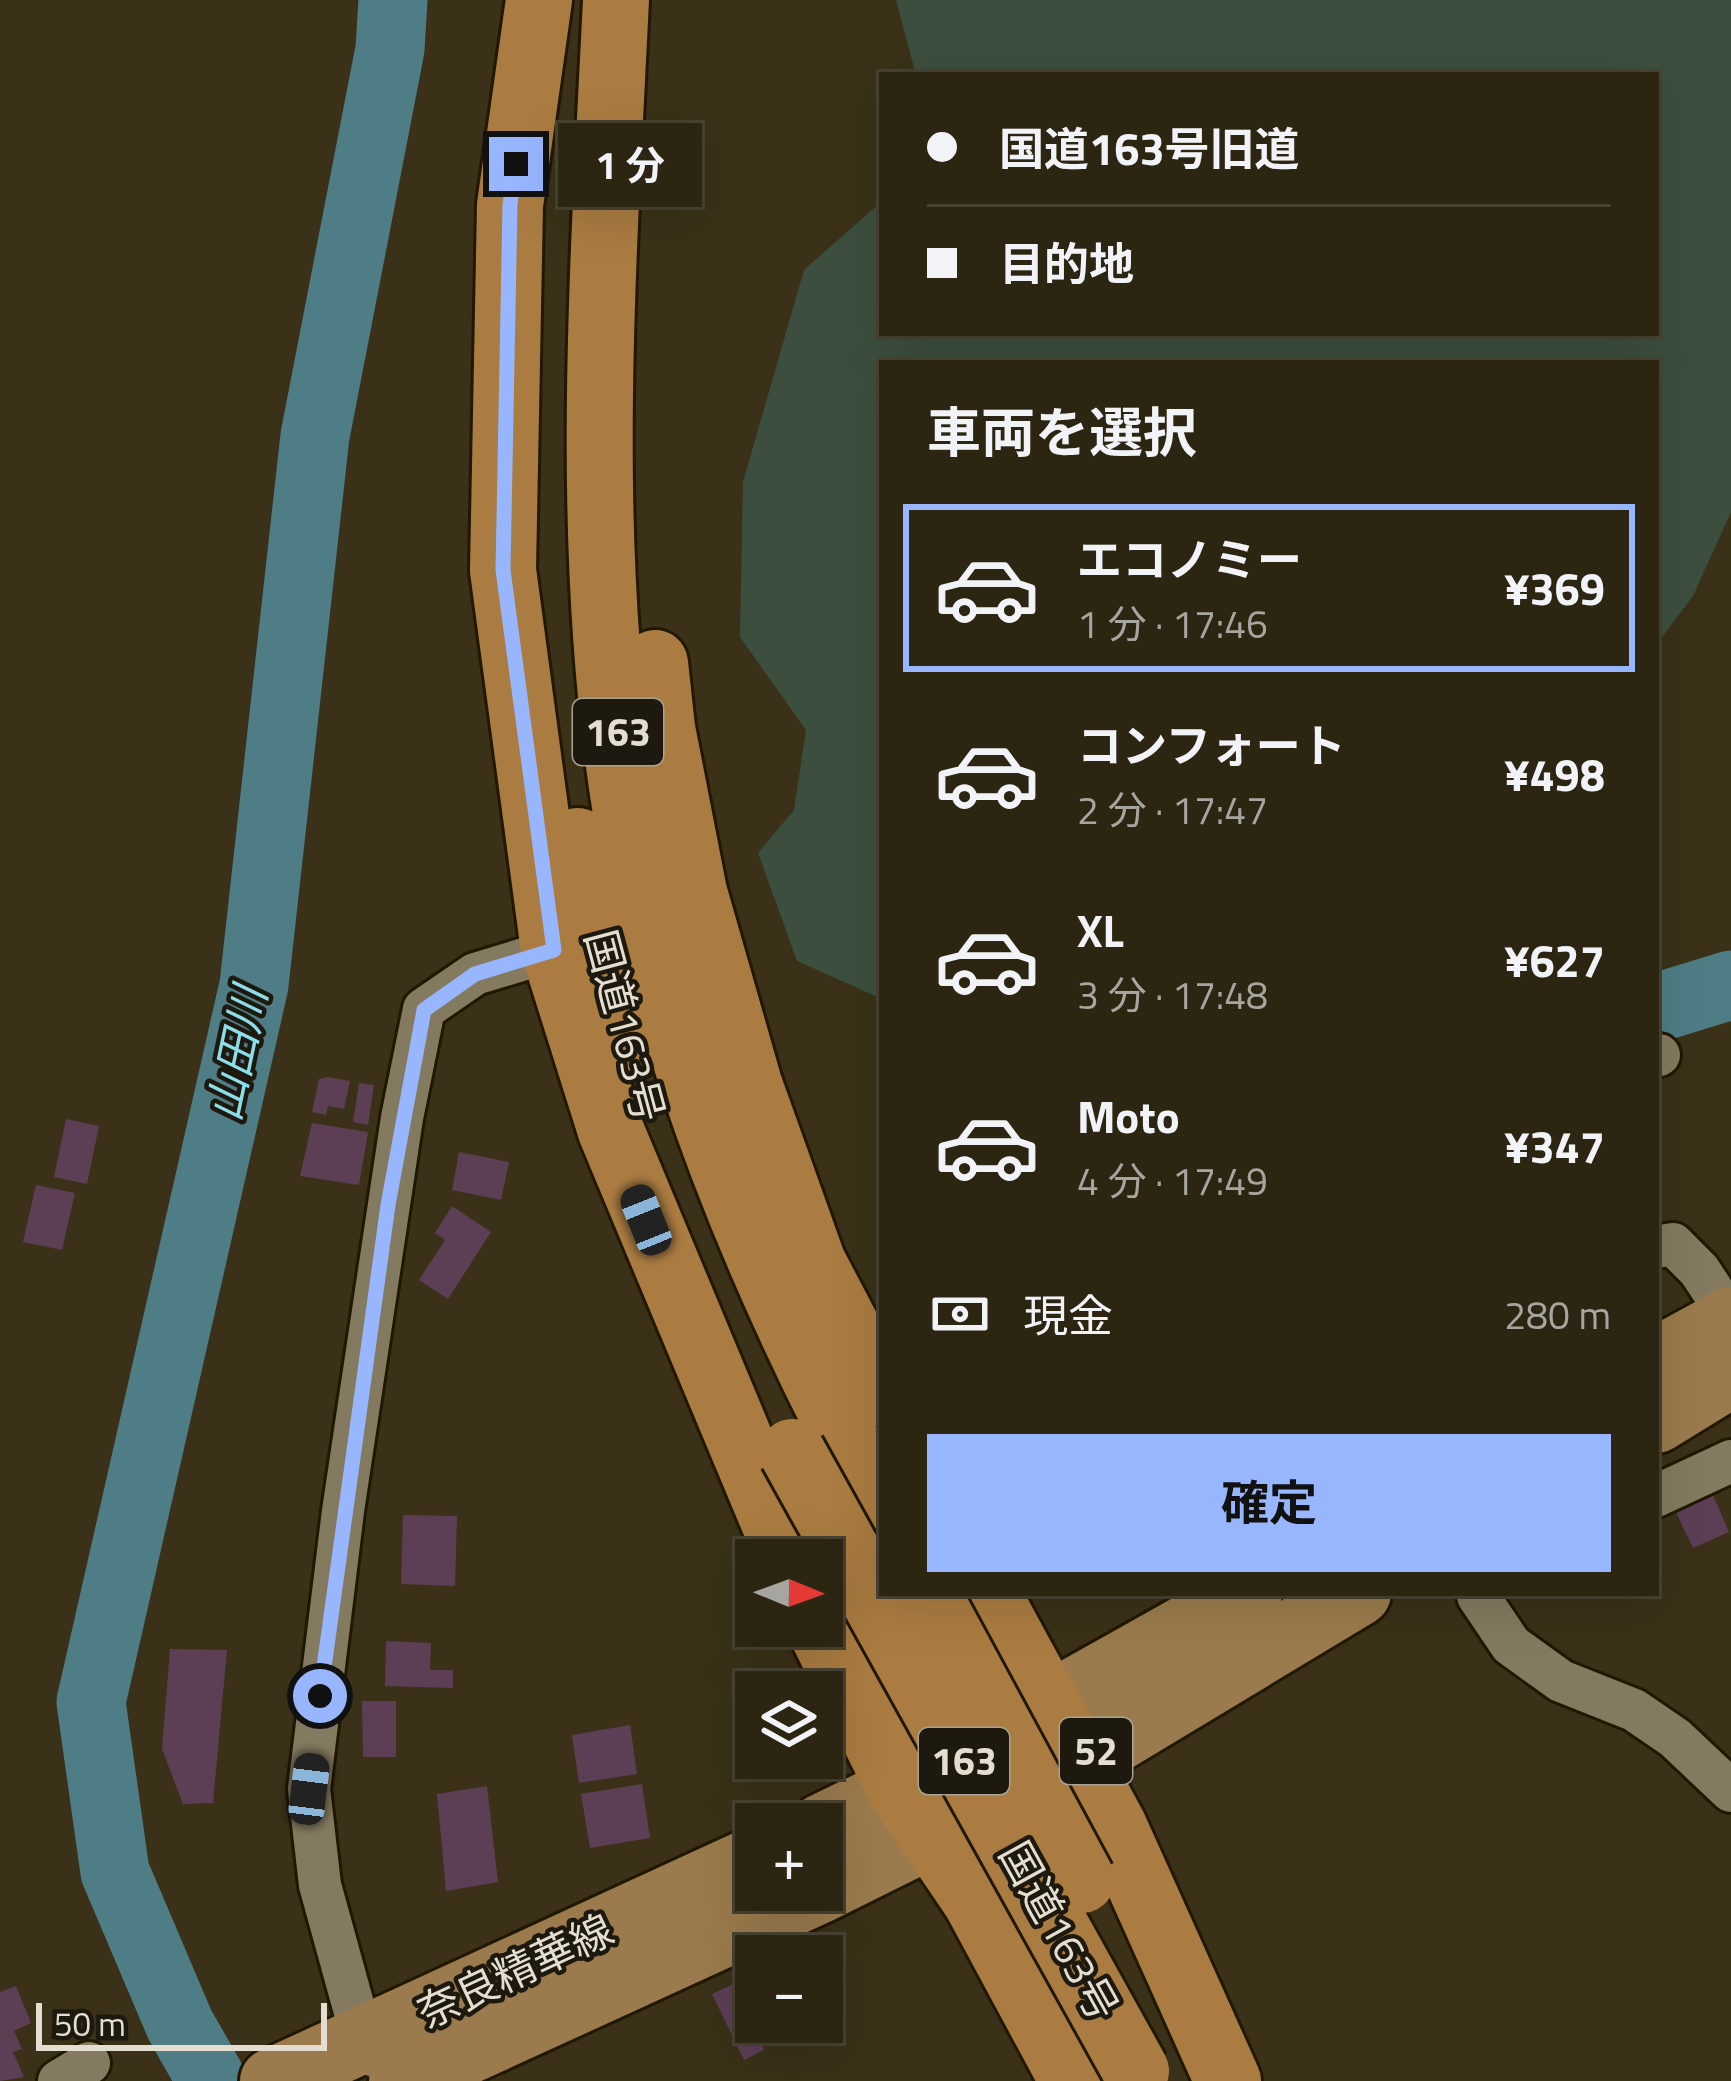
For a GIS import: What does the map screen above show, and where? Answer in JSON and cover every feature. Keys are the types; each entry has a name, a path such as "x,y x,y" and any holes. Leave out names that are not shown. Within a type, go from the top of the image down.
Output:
{"highway":[{"path":"538,0 510,205 503,570 554,950 611,1131 781,1539"},
{"name":"国道163号","path":"572,0 545,405 551,625 569,801 620,1026 677,1212 837,1424 879,1504"},
{"name":"国道163号","path":"616,0 600,405 608,617 625,806 671,1007 730,1189 879,1508"},
{"name":"163","path":"643,0 648,87 645,560 662,728 694,892 749,1084 813,1263 837,1424"},
{"name":"国道163号","path":"923,1596 1160,2070"},
{"name":"国道163号","path":"928,1596 1160,2070"},
{"name":"163","path":"989,1596 1081,1760 1228,2081"},
{"path":"830,1647 916,1813 976,1901 1073,2081"}],"main road":[{"path":"1659,1359 1731,1319"},
{"path":"1659,1418 1731,1374"},
{"name":"奈良精華線","path":"843,1872 1048,1702 1243,1596"},
{"name":"奈良精華線","path":"843,1824 916,1813 1081,1760 1353,1596"},
{"name":"奈良精華線","path":"386,2068 735,1871"},
{"name":"奈良精華線","path":"275,2080 386,2068 770,1911"}],"street":[{"path":"386,2068 320,1885 309,1789 343,1510 402,1118 424,1010 475,974 554,950"},
{"path":"1659,1246 1673,1244 1699,1270 1731,1319"},
{"path":"1659,1495 1731,1461"},
{"path":"1478,1596 1511,1645 1561,1681 1634,1710 1675,1738 1731,1791"}],"green space":[{"path":"896,0 1731,0 1731,512 1693,596 1659,641 1659,360 879,360 879,998 797,961 758,853 794,810 806,730 740,637 743,482 804,270 879,204 879,336 1659,336 1659,72 915,72"}],"water":[{"path":"115,1872 186,1967 205,2021 243,2081 181,2081 108,1915"}],"pier":[{"path":"229,2048 249,2081 174,2081 170,2074"}],"building":[{"path":"319,1079 350,1081 344,1109 328,1106 326,1115 312,1112"},
{"path":"359,1083 374,1085 368,1125 353,1122"},
{"path":"66,1119 99,1126 87,1184 54,1177"},
{"path":"312,1123 368,1132 359,1185 300,1176"},
{"path":"459,1152 509,1162 501,1200 452,1190"},
{"path":"36,1185 75,1193 62,1250 23,1242"},
{"path":"452,1206 491,1232 448,1299 419,1280 445,1240 435,1233"},
{"path":"1712,1493 1729,1532 1693,1548 1675,1510"},
{"path":"403,1515 457,1516 455,1586 401,1584"},
{"path":"386,1641 431,1643 430,1670 453,1670 453,1688 385,1686"},
{"path":"170,1649 227,1650 213,1803 183,1804 162,1749"},
{"path":"362,1701 396,1701 396,1757 363,1757"},
{"path":"630,1725 637,1774 579,1783 572,1735"},
{"path":"642,1784 650,1838 590,1848 581,1794"},
{"path":"487,1786 498,1882 446,1891 437,1794"},
{"path":"735,1983 735,2041 712,1994"},
{"path":"16,1986 31,2023 14,2031 22,2049 13,2052 24,2077 0,2081 0,1992"},
{"path":"736,2043 761,2043 764,2050 744,2060"}],"waterway":[{"name":"山田川","path":"212,2081 180,2025 115,1872 91,1702 254,985 315,436 390,49 393,0"},
{"path":"1659,1007 1731,985"}],"route":[{"path":"320,1696 388,1205 424,1010 475,974 554,950 503,570 510,205 516,164"}]}
